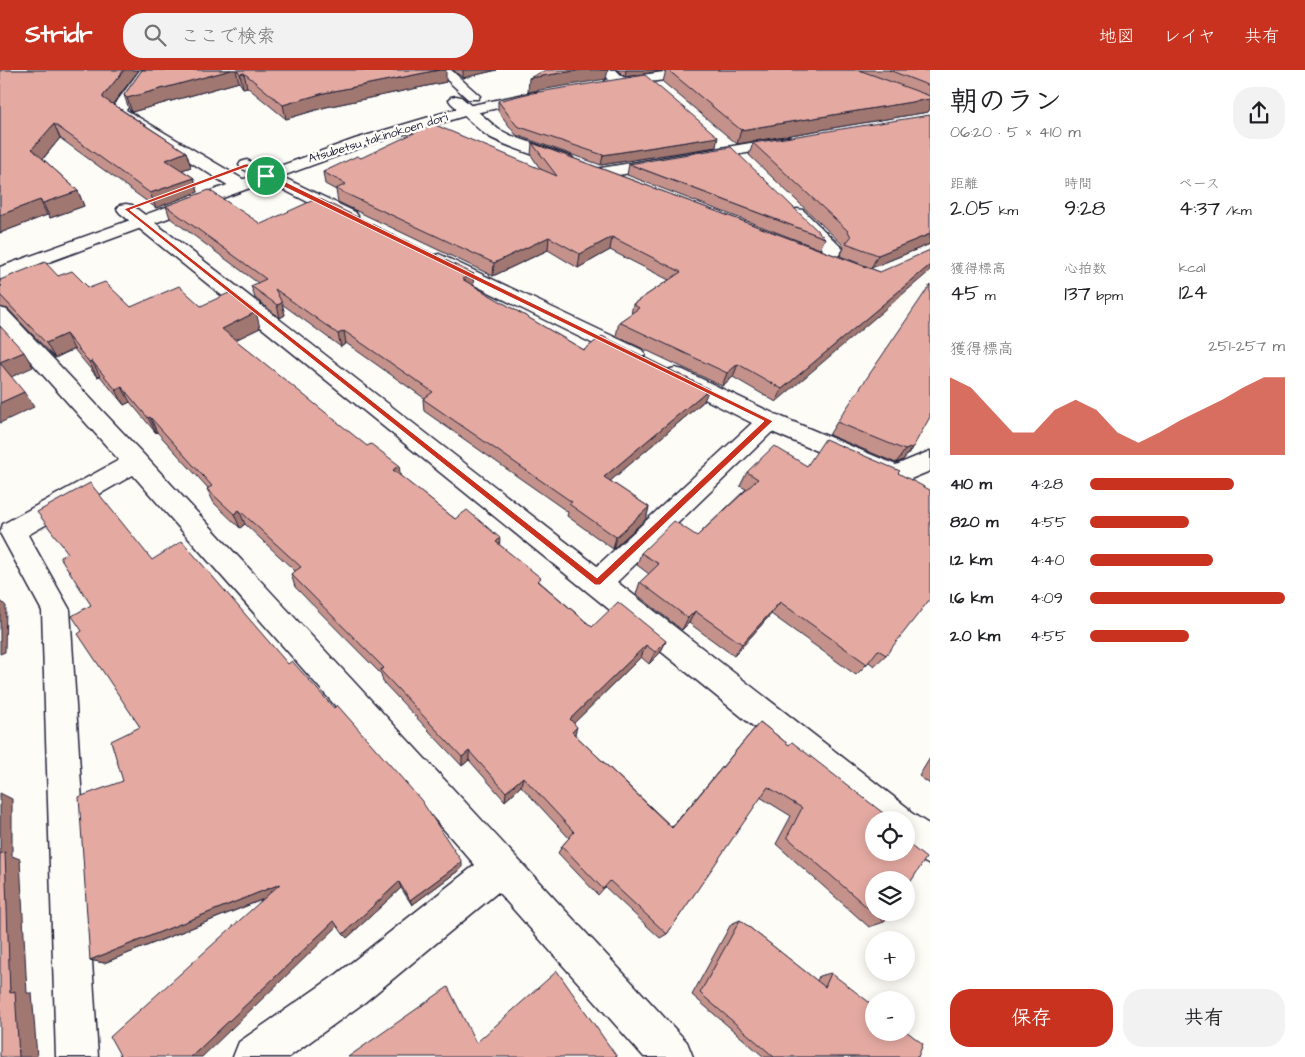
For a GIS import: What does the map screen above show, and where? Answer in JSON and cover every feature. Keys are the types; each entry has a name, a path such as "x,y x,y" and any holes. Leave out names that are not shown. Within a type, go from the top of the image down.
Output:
{"street":[{"path":"147,70 118,111 240,185"},
{"path":"443,70 466,102 492,132 506,139 629,183"},
{"path":"608,76 647,78 711,70"},
{"path":"647,78 662,90"},
{"name":"Atsubetsu takinokoen dori","path":"344,132 540,83"},
{"name":"Atsubetsu takinokoen dori","path":"0,274 130,213 240,185 268,166 361,142 466,102 554,93"},
{"path":"718,138 746,164"},
{"path":"601,173 802,140"},
{"path":"204,181 247,165 268,166 365,224"},
{"path":"786,203 834,249 832,261 805,251"},
{"path":"130,213 885,811"},
{"path":"419,250 769,421 896,476 930,460"},
{"path":"0,314 136,462 672,1057"},
{"path":"598,583 769,421"},
{"path":"77,1057 56,610 12,532 136,462"},
{"path":"915,835 930,847"},
{"path":"254,1057 352,988 500,868"}],"building":[{"path":"0,70 124,70 103,98 186,152 166,160 194,178 150,193 54,124 32,149 78,191 43,203 40,200 0,215"},
{"path":"142,70 231,70 127,98 124,95"},
{"path":"237,70 439,70 324,93 283,105 244,73 240,74"},
{"path":"546,70 581,70 529,78"},
{"path":"668,70 859,70 930,96 930,99 741,130"},
{"path":"889,70 930,70 930,86"},
{"path":"645,75 718,137 603,155 517,126 498,101 526,94"},
{"path":"930,115 930,234 878,255 846,243 851,237 848,231 753,143"},
{"path":"433,124 557,176 532,143 880,272 930,250 930,265 782,389 738,364 727,373 619,322 639,308 633,304 681,272 612,237 580,254 549,237 494,263 336,189 346,184 323,172 357,156 361,158"},
{"path":"731,147 825,238 629,164"},
{"path":"209,190 261,224 318,198 474,274 462,279 584,350 602,336 709,389 604,477 649,507 616,537 569,504 572,502 423,399 433,392 344,331 338,334 275,289 282,303 277,305 251,286 266,279 166,206"},
{"path":"45,262 58,276 72,271 89,288 105,282 131,307 179,286 201,306 231,292 256,312 222,329 367,446 371,444 399,465 393,470 455,519 467,510 500,538 496,542 541,578 538,581 592,627 618,602 666,641 655,652 646,645 570,719 577,727 572,732 672,828 760,722 789,745 792,742 880,811 865,811 865,861 915,861 915,849 926,858 915,875 915,871 865,871 865,905 787,837 802,808 768,787 667,934 610,881 603,889 562,846 574,832 523,777 506,792 469,751 462,757 380,670 384,668 291,574 301,567 239,510 234,514 207,489 212,486 150,417 148,418 122,387 116,390 66,334 46,343 0,295 0,286 2,286 0,280"},
{"path":"930,285 930,417 913,447 905,450 837,422"},
{"path":"0,326 24,352 0,362"},
{"path":"0,363 24,392 0,403"},
{"path":"825,439 900,471 898,473 930,490 930,599 886,655 878,650 867,664 780,602 742,644 695,611 688,618 640,582 659,564 641,553 674,521 697,536 758,479 747,472 774,446 807,466"},
{"path":"90,483 152,560 182,541 288,664 292,661 334,708 337,705 421,800 462,862 410,900 399,882 343,934 334,921 191,1057 121,1057 110,1037 280,884 90,960 79,797 123,781 111,741 140,727 78,634 82,631 72,616 91,605 60,557 68,553 37,512"},
{"path":"5,852 10,993 15,991 19,1057 0,1057 0,854"},
{"path":"740,920 825,987 831,973 865,999 865,1041 915,1041 915,1038 923,1044 918,1057 774,1057 700,993"},
{"path":"557,971 617,1057 348,1057 448,987 476,1043"}],"route":[{"path":"247,165 266,176 769,421 598,583 126,209 247,165"}]}
